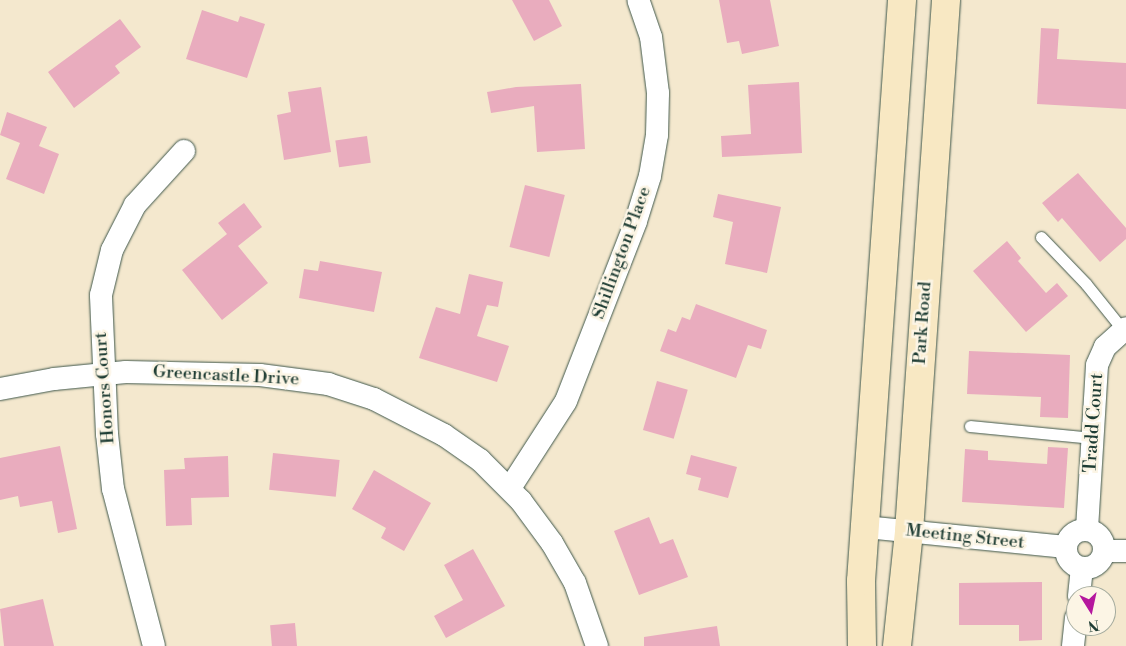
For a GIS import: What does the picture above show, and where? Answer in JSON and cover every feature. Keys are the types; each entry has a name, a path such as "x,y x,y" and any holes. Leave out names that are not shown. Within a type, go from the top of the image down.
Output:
{"main road":[{"path":"862,646 865,527 902,0"},
{"name":"Park Road","path":"896,646 909,531 946,0"}],"street":[{"name":"Shillington Place","path":"510,488 566,401 636,221 650,176 657,135 658,92 651,36 638,0"},
{"name":"Honors Court","path":"154,646 113,489 103,374 101,295 112,250 135,205 184,150"},
{"name":"Tradd Court","path":"1087,529 1097,365 1105,347 1125,329"},
{"name":"Greencastle Drive","path":"0,389 103,374 260,375 328,384 374,399 417,418 480,460 510,488 537,520 566,567 586,611 597,646"},
{"name":"Meeting Street","path":"865,527 1066,547"},
{"path":"1087,529 1100,537 1115,551 1097,564 1082,568 1069,561 1066,547 1073,534 1087,529"},
{"path":"1080,586 1082,568"}],"lane":[{"path":"1041,237 1086,284 1125,329"},
{"path":"970,426 1092,438"}],"building":[{"path":"512,0 549,0 562,26 534,41"},
{"path":"719,0 770,0 779,46 742,54 739,41 727,43"},
{"path":"202,10 238,22 240,16 265,24 247,78 186,59"},
{"path":"120,19 141,47 115,66 120,73 74,108 48,72"},
{"path":"1041,28 1059,29 1057,59 1126,63 1126,109 1037,104"},
{"path":"799,82 802,153 722,157 721,136 751,134 748,85"},
{"path":"581,84 585,149 537,152 534,106 491,113 487,92 516,87"},
{"path":"321,87 331,152 284,160 277,115 291,112 288,92"},
{"path":"7,112 47,127 39,146 59,154 44,194 6,179 20,143 0,135"},
{"path":"367,136 371,163 339,167 335,140"},
{"path":"1078,173 1126,228 1126,239 1100,262 1062,218 1058,222 1042,203"},
{"path":"525,185 565,195 549,257 510,247"},
{"path":"718,194 781,207 767,273 725,264 733,222 713,217"},
{"path":"244,203 262,227 238,246 268,283 222,320 182,270 227,234 218,223"},
{"path":"1007,241 1021,258 1018,261 1046,293 1057,283 1068,296 1026,332 973,271"},
{"path":"320,261 382,272 374,312 299,298 304,269 318,271"},
{"path":"469,274 503,282 498,307 487,305 477,336 509,346 497,382 419,358 436,307 460,314"},
{"path":"696,304 767,330 761,349 748,345 736,378 660,351 668,329 676,332 682,317 690,320"},
{"path":"969,351 1070,355 1068,418 1040,417 1041,397 967,394"},
{"path":"657,381 688,390 674,439 643,430"},
{"path":"60,446 77,529 58,533 52,501 20,507 18,496 0,500 0,458"},
{"path":"1048,447 1068,448 1064,508 962,502 965,449 988,451 988,460 1047,464"},
{"path":"273,453 340,460 336,497 269,490"},
{"path":"691,455 737,467 728,498 698,490 701,478 686,474"},
{"path":"228,456 229,497 191,498 192,525 166,526 164,470 185,469 184,458"},
{"path":"374,470 431,503 404,551 381,538 386,528 352,509"},
{"path":"649,517 660,544 673,539 688,577 639,595 614,531"},
{"path":"473,549 505,606 446,638 434,616 463,600 444,565"},
{"path":"1042,582 1042,640 1019,641 1019,625 959,625 959,583"},
{"path":"43,599 54,646 4,646 0,609"},
{"path":"295,623 297,646 272,646 270,625"},
{"path":"717,626 720,646 644,646 644,637"}]}
